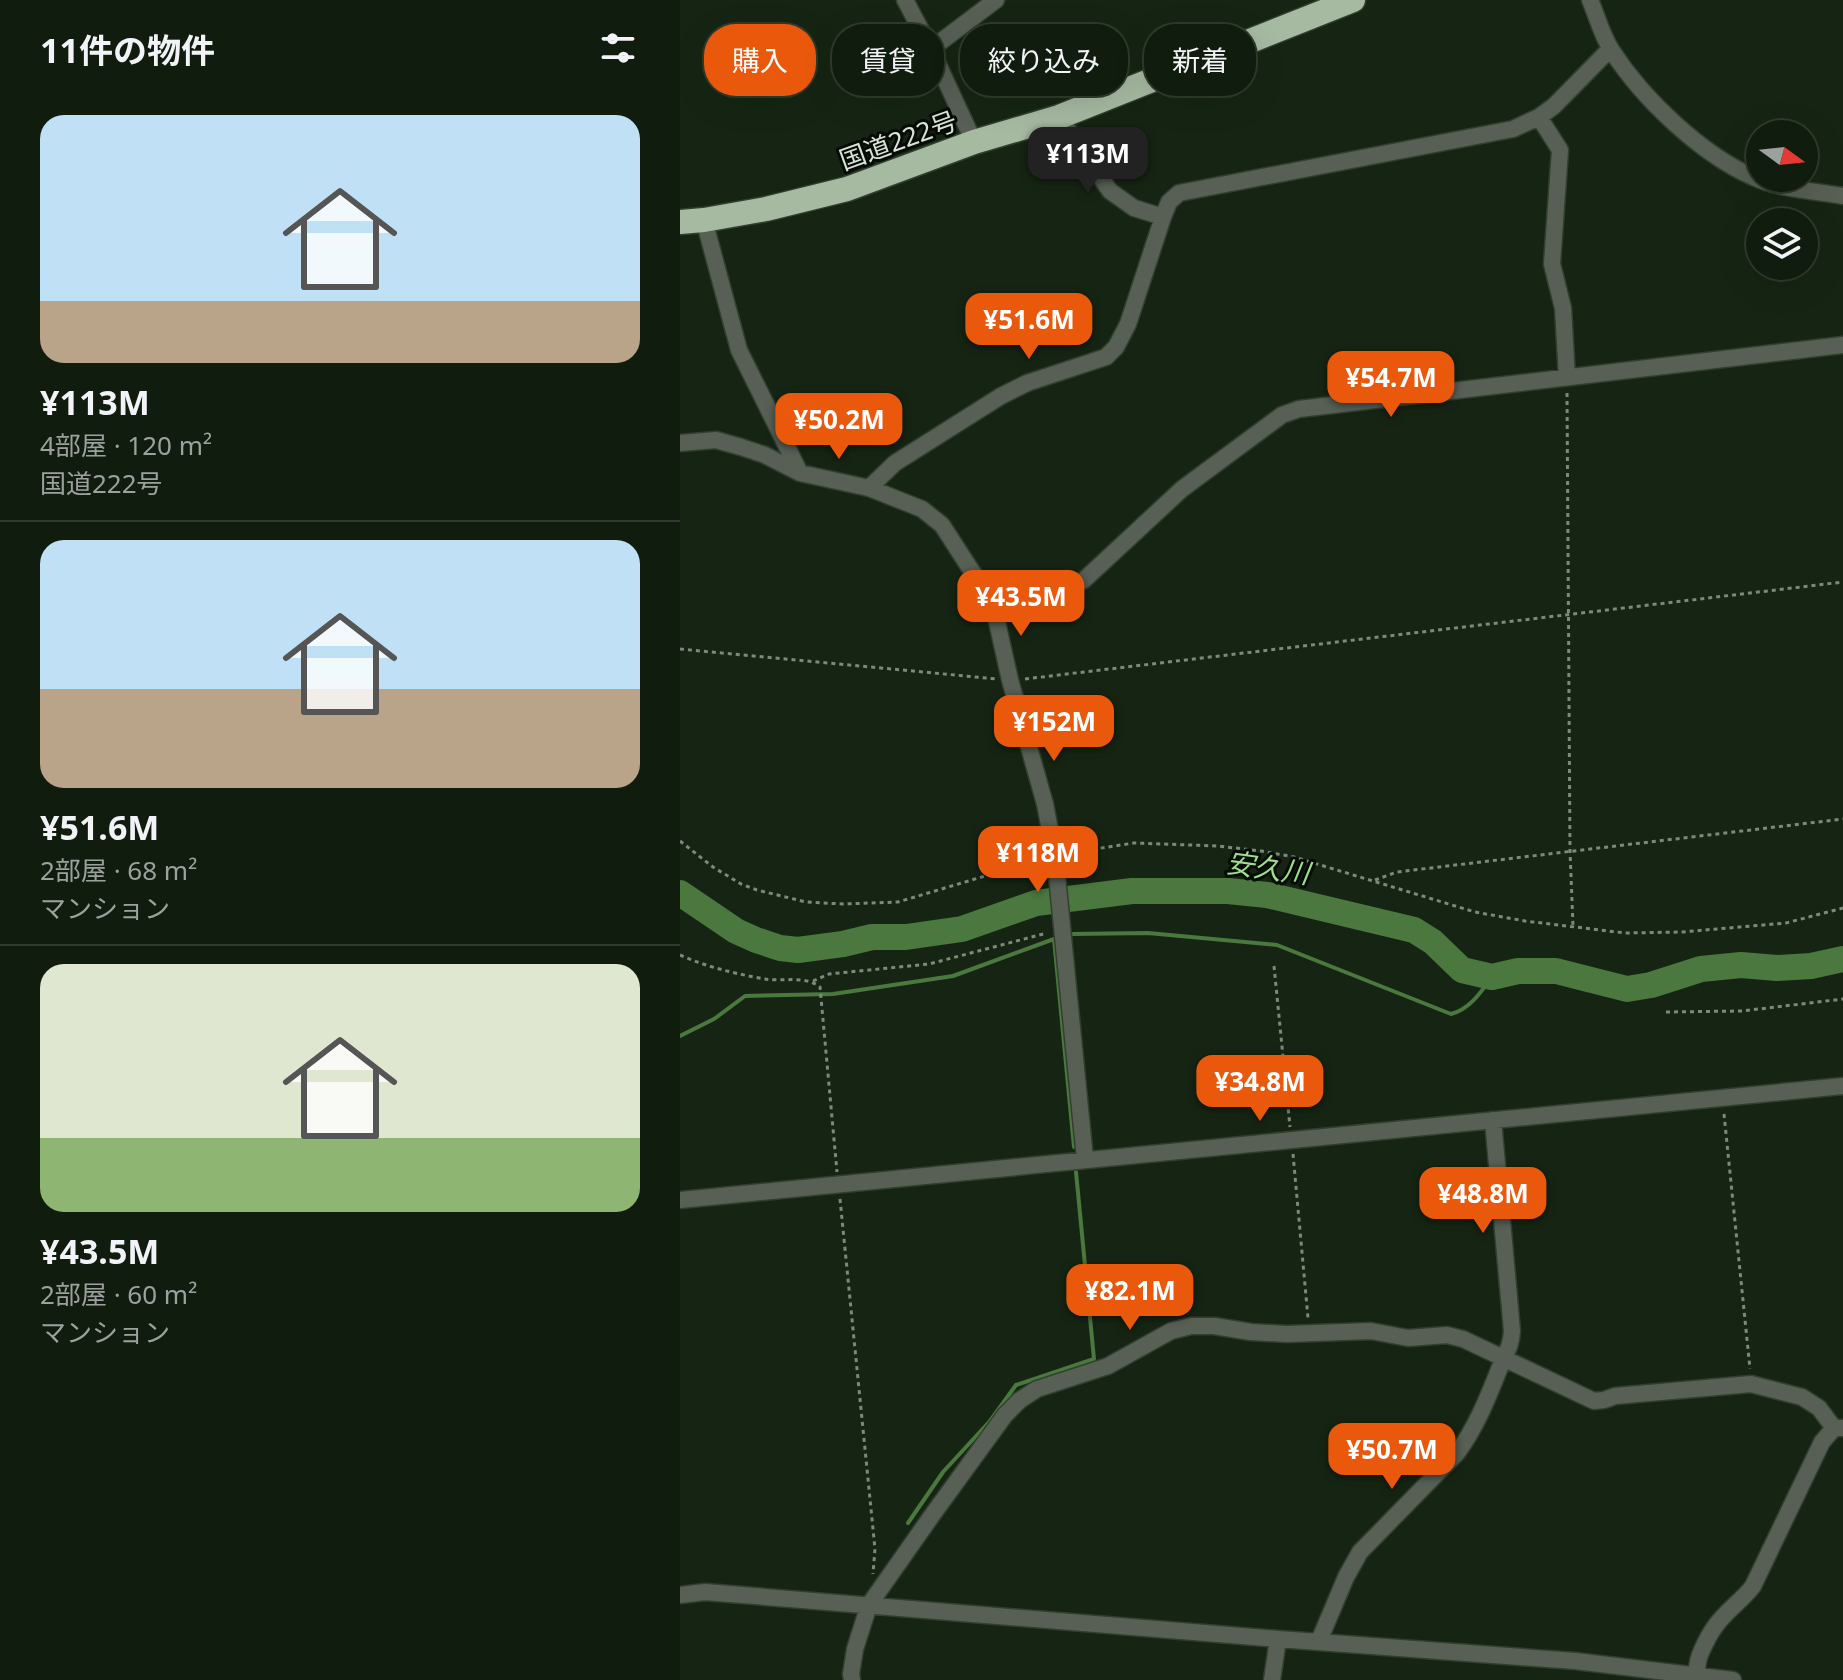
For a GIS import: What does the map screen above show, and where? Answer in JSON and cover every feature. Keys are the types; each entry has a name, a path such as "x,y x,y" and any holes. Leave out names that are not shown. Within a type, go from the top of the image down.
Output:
{"highway":[{"name":"国道222号","path":"692,221 766,209 847,189 974,142 1059,117 1353,0"}],"street":[{"path":"905,0 918,24"},
{"path":"944,39 996,0"},
{"path":"1590,0 1610,49 1637,85 1687,135 1725,162 1755,178 1843,196"},
{"path":"869,488 895,463 1001,396 1027,383 1106,357 1116,347 1128,324 1163,217 1169,202 1179,193 1513,129 1554,106 1610,49"},
{"path":"944,77 974,142"},
{"path":"1059,117 1110,191 1134,208 1163,217"},
{"path":"1539,117 1560,150 1552,264 1563,308 1567,377"},
{"path":"692,221 739,350 800,473"},
{"path":"993,604 1043,589 1066,588 1084,580 1182,489 1282,415 1299,409 1843,345"},
{"path":"680,443 716,440 765,455 800,473 869,488 922,509 942,525 993,604 1010,680 1045,804 1055,856 1085,1159"},
{"path":"680,1200 1843,1086"},
{"path":"1319,1641 1360,1552 1457,1453 1469,1436 1511,1345 1493,1120"},
{"path":"852,1680 855,1649 869,1605 1005,1415 1037,1389 1108,1366 1171,1331 1191,1326 1310,1334 1360,1330 1408,1338 1447,1335 1463,1339 1594,1401 1615,1396 1751,1384 1802,1397 1819,1408 1839,1428 1822,1442 1753,1586 1713,1629 1698,1662 1696,1678"},
{"path":"680,1595 705,1592 1575,1661 1696,1678 1733,1680"},
{"path":"1272,1680 1278,1639"}],"path":[{"path":"1567,377 1573,927"},
{"path":"680,649 1010,680 1843,582"},
{"path":"1375,880 1397,872 1843,819"},
{"path":"680,841 741,884 806,902 898,902 1055,856 1134,843 1218,846 1294,857 1475,912 1625,933 1682,932 1786,923 1843,908"},
{"path":"680,955 708,966 768,980 813,981 829,974 929,964 1061,929"},
{"path":"1274,966 1310,1334"},
{"path":"813,981 820,987 875,1549 869,1605"},
{"path":"1666,1012 1742,1011 1843,999"},
{"path":"1722,1098 1751,1384"}],"waterway":[{"name":"安久川","path":"680,893 736,931 780,948 798,950 872,937 906,937 962,929 1036,903 1132,891 1228,891 1267,895 1414,930 1433,942 1462,970 1492,977 1518,971 1556,971 1627,989 1651,985 1701,969 1741,965 1777,968 1811,966 1843,959"},
{"path":"1071,934 1148,933 1277,945 1451,1014 1469,1004 1492,977"},
{"path":"680,1036 714,1019 745,996 833,994 953,976 1054,939 1074,1147"},
{"path":"908,1523 943,1472 990,1421 1016,1385 1094,1359 1076,1172"}]}
